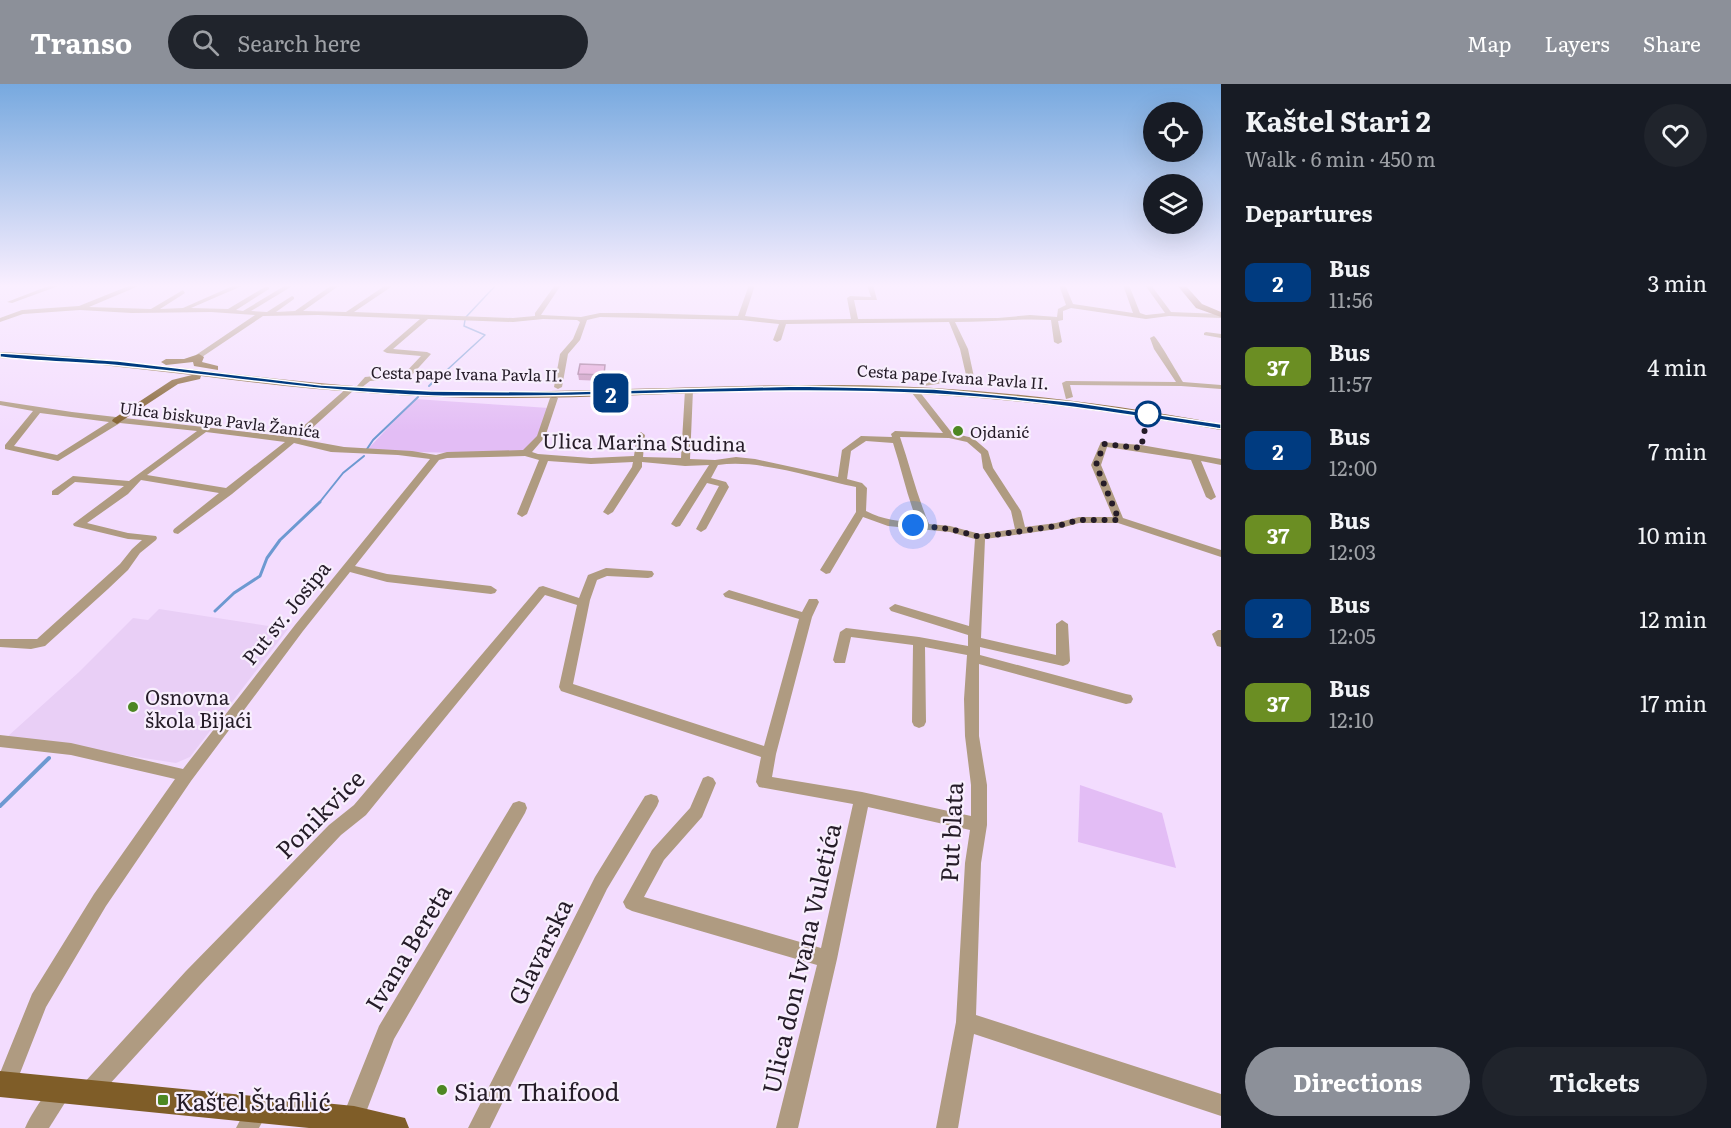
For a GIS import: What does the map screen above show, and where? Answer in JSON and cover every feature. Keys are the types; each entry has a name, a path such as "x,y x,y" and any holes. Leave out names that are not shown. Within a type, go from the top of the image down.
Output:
{"main road":[{"name":"Cesta pape Ivana Pavla II.","path":"0,353 147,364 350,390 519,395 841,388 964,393 1073,404 1221,424"},
{"path":"147,364 174,363 199,357 197,364 222,374"},
{"path":"147,364 174,373 175,382"},
{"path":"117,421 175,382 192,377 222,374"},
{"name":"Cesta pape Ivana Pavla II.","path":"222,374 361,386 530,390 801,384 913,386 1096,402 1221,424"},
{"path":"519,395 590,389"},
{"path":"530,390 627,392"},
{"path":"3,1084 89,1092 252,1119 395,1128"}],"street":[{"path":"199,357 235,334"},
{"path":"361,386 368,379 407,375 427,354 387,351 406,334"},
{"path":"436,458 447,454 526,453 541,437 556,392 564,354 579,334"},
{"path":"777,340 779,334"},
{"path":"924,384 970,377 964,349 957,334"},
{"path":"1057,334 1058,342"},
{"path":"1206,334 1221,336"},
{"path":"1154,338 1181,384"},
{"path":"1069,397 1066,383 1181,384 1221,387"},
{"path":"178,531 229,492 350,390"},
{"path":"685,463 689,390"},
{"path":"916,393 950,435"},
{"name":"Ulica biskupa Pavla Žanića","path":"0,403 117,421 292,440 328,448 368,453 419,454 436,458"},
{"path":"0,415 18,406"},
{"path":"38,410 8,447 58,458 117,421"},
{"path":"0,643 17,641 32,645 41,643 119,572 136,551 152,538 128,536 78,524 125,492 135,480 203,431"},
{"path":"925,526 913,499 909,476 895,434 950,435 970,440 985,453 988,468 1016,511 1021,531"},
{"path":"608,512 637,467 640,435"},
{"path":"842,481 847,450 864,438 896,440"},
{"path":"1119,520 1096,465 1104,444 1221,462"},
{"name":"Ulica Marina Studina","path":"526,453 544,458 591,461 637,459 715,464 736,460 755,462 842,481 862,488 861,512"},
{"path":"1195,457 1211,497"},
{"name":"Put sv. Josipa","path":"3,1084 39,1001 100,900 186,776 299,628 436,458"},
{"path":"522,514 544,458"},
{"path":"676,524 715,464"},
{"path":"55,493 73,479 135,480 229,492"},
{"path":"700,529 724,487 723,484 705,480"},
{"path":"826,570 861,512 865,516 888,523 925,526 980,537 1057,526 1079,520 1119,520 1221,554"},
{"name":"Put blata","path":"947,1128 966,1022 973,863 979,825 979,785 972,736 973,646 980,537"},
{"path":"349,568 387,578 491,590"},
{"path":"648,574 606,572 592,578 583,603 566,687 769,754"},
{"name":"Ponikvice","path":"89,1092 193,978 334,830 360,810 543,590 583,603"},
{"path":"729,594 806,617"},
{"path":"813,602 806,617 769,754 764,782 862,799 979,825"},
{"path":"895,609 973,646 1126,699"},
{"path":"840,660 846,632 973,646 1064,661 1062,624"},
{"path":"919,641 919,722"},
{"path":"0,741 34,742 112,756 186,776"},
{"path":"708,783 696,812 658,855 632,902 828,959"},
{"name":"Ulica don Ivana Vuletića","path":"787,1128 828,959 862,799"},
{"name":"Glavarska","path":"479,1128 601,883 651,801"},
{"name":"Ivana Bereta","path":"351,1124 386,1033 519,808"},
{"path":"966,1022 1221,1106"},
{"path":"36,1128 62,1090"}],"shaded area":[{"path":"415,399 549,408 537,438 521,452 512,454 366,451"},
{"name":"Osnovna škola Bijaći","path":"159,609 288,629 190,757 176,763 7,737 79,672 133,618 148,620"},
{"path":"1080,785 1162,813 1176,868 1078,842"}],"building":[{"path":"580,364 605,365 604,375 578,374"}],"waterway":[{"path":"435,381 485,335 482,334"},
{"path":"429,386 436,379"},
{"path":"367,449 373,440 418,397"},
{"path":"319,503 343,473 364,456"},
{"path":"215,611 234,593 260,576 267,558 280,540 319,503"},
{"path":"0,806 49,758"}],"bus line":[{"name":"2","path":"0,355 118,363 350,390 480,395 754,388 934,391 1073,404 1221,427"}],"place":[{"name":"Ojdanić","path":"958,431"},
{"name":"Osnovna škola Bijaći","path":"133,707"},
{"name":"Siam Thaifood","path":"442,1090"},
{"name":"Kaštel Štafilić","path":"163,1100"}],"route":[{"path":"913,525 950,529 980,537 1057,526 1079,520 1119,520 1096,465 1104,444 1141,448 1148,414"}]}
